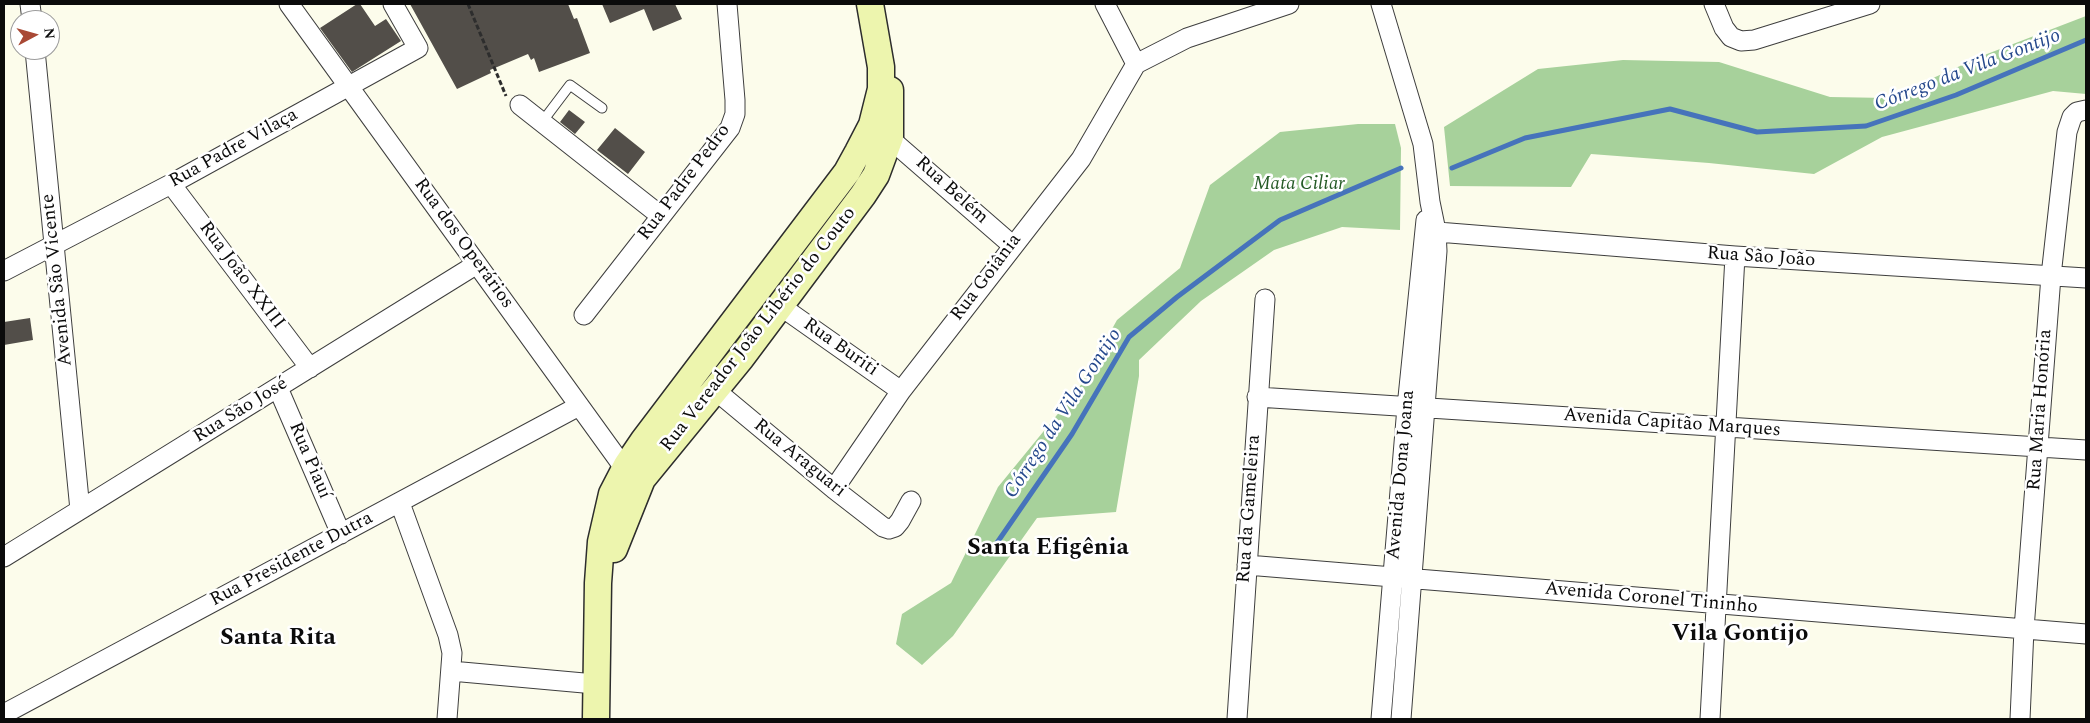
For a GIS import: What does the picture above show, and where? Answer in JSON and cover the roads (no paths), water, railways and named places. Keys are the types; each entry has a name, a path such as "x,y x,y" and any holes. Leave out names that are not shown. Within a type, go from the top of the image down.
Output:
{"main road":[{"path":"870,4 885,68"},
{"path":"878,4 885,68"},
{"name":"Rua Vereador João Libério do Couto","path":"597,717 595,684 598,583 601,542 612,494 715,390 863,195 876,174 881,131 881,90 885,68"},
{"name":"Rua Vereador João Libério do Couto","path":"633,474 650,432 847,172 881,131"}],"street":[{"name":"Rua dos Operários","path":"289,4 579,406 633,474"},
{"name":"Rua Padre Vilaça","path":"4,271 171,184 418,48 393,4"},
{"name":"Rua Padre Pedro","path":"584,315 730,128 735,114 736,100 727,4"},
{"path":"1104,4 1136,64 1187,38 1289,4"},
{"path":"1381,4 1423,144 1430,202 1430,231"},
{"path":"1715,6 1724,28 1731,37 1741,42 1754,40 1870,4"},
{"name":"Avenida São Vicente","path":"36,60 80,510"},
{"name":"Rua Goiânia","path":"834,489 901,391 1081,158 1136,64"},
{"path":"513,100 661,216"},
{"name":"Rua Maria Honória","path":"2020,719 2024,629 2051,276 2067,132 2072,118 2077,112 2086,110"},
{"name":"Rua Belém","path":"881,131 1012,245"},
{"name":"Rua João XXIII","path":"171,184 310,368"},
{"name":"Rua São João","path":"1430,231 1735,256 2086,278"},
{"name":"Avenida Dona Joana","path":"1381,719 1407,407 1430,231"},
{"name":"Avenida Dona Joana","path":"1401,719 1437,250 1430,231"},
{"path":"1710,719 1735,256"},
{"name":"Rua São José","path":"4,557 478,264"},
{"name":"Rua da Gameleira","path":"1237,719 1265,299"},
{"name":"Rua Buriti","path":"779,306 901,391"},
{"name":"Rua Piauí","path":"278,388 341,534"},
{"name":"Rua Araguari","path":"715,390 834,489 883,527 889,529 895,527 911,501"},
{"name":"Avenida Capitão Marques","path":"1257,397 2086,450"},
{"name":"Rua Presidente Dutra","path":"4,714 579,406"},
{"path":"400,503 448,635 452,652 447,719"},
{"name":"Avenida Coronel Tininho","path":"1247,565 2086,634"},
{"path":"451,671 595,684"}],"lane":[{"path":"542,122 570,85 602,108"}],"waterway":[{"name":"Córrego da Vila Gontijo","path":"1452,168 1525,138 1670,109 1757,132 1866,126 1956,95 2086,40"},
{"name":"Córrego da Vila Gontijo","path":"992,550 1072,434 1129,337 1177,297 1280,220 1401,168"}],"district":[{"name":"Santa Efigênia","path":"1048,549"},
{"name":"Vila Gontijo","path":"1740,635"},
{"name":"Santa Rita","path":"278,639"}],"park label":[{"name":"Mata Ciliar","path":"1299,185"}]}
